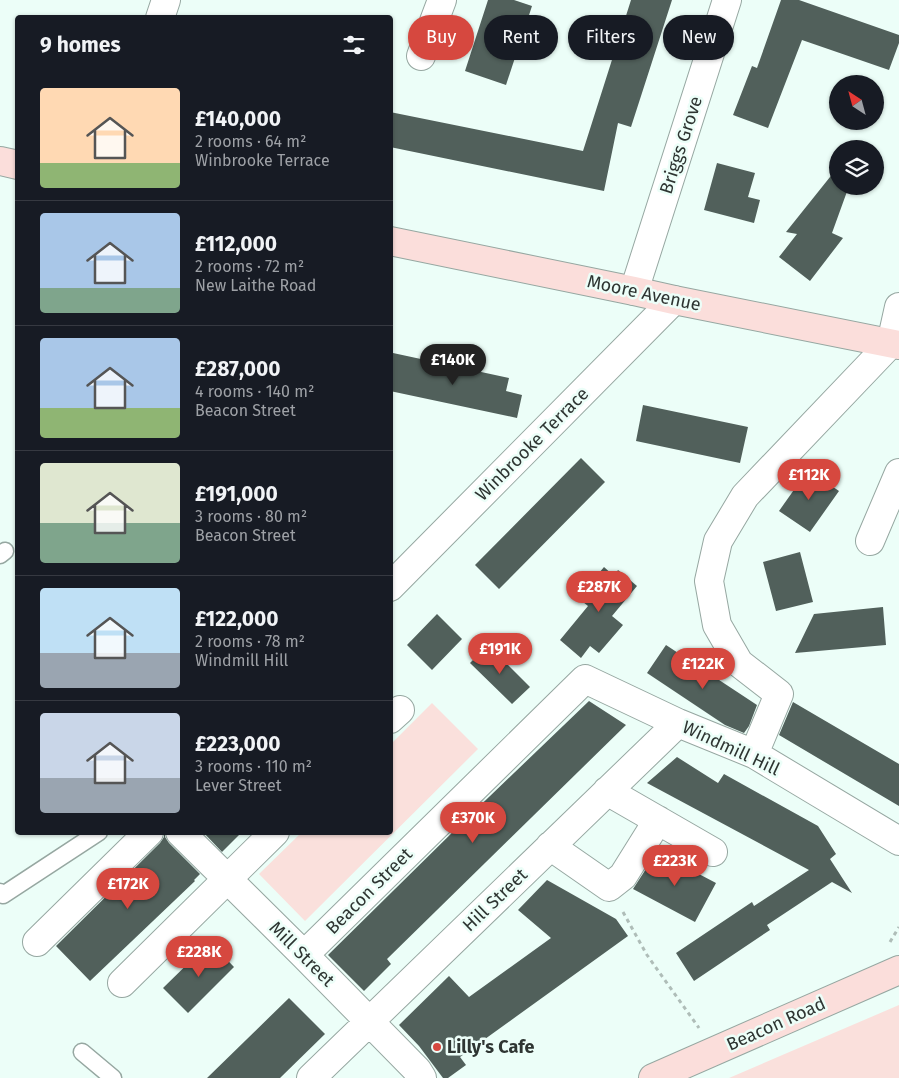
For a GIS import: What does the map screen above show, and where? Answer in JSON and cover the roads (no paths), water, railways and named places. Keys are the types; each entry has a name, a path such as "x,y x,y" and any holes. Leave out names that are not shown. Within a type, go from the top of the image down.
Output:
{"street":[{"path":"161,15 166,0"},
{"path":"436,15 442,0"},
{"name":"Briggs Grove","path":"634,291 727,0"},
{"path":"0,161 15,164"},
{"name":"Moore Avenue","path":"393,242 895,344"},
{"name":"Winbrooke Terrace","path":"393,584 674,300"},
{"path":"754,754 779,694 739,663 717,625 709,581 718,541 745,496 895,344 899,307"},
{"path":"870,541 899,473"},
{"name":"Windmill Hill","path":"584,679 678,723 754,754 899,841"},
{"name":"Beacon Street","path":"304,956 584,679"},
{"name":"Hill Street","path":"312,1078 678,723"},
{"path":"607,791 713,852"},
{"path":"550,846 609,888 623,876 658,820"},
{"path":"37,942 145,835"},
{"name":"Mill Street","path":"183,835 370,1022 417,1070 422,1078"},
{"path":"122,983 272,835"},
{"name":"Beacon Road","path":"653,1078 899,970"}],"lane":[{"path":"0,892 3,895 94,835"},
{"path":"82,1052 113,1078"}],"place":[{"name":"Lilly's Cafe","path":"437,1047"}]}
